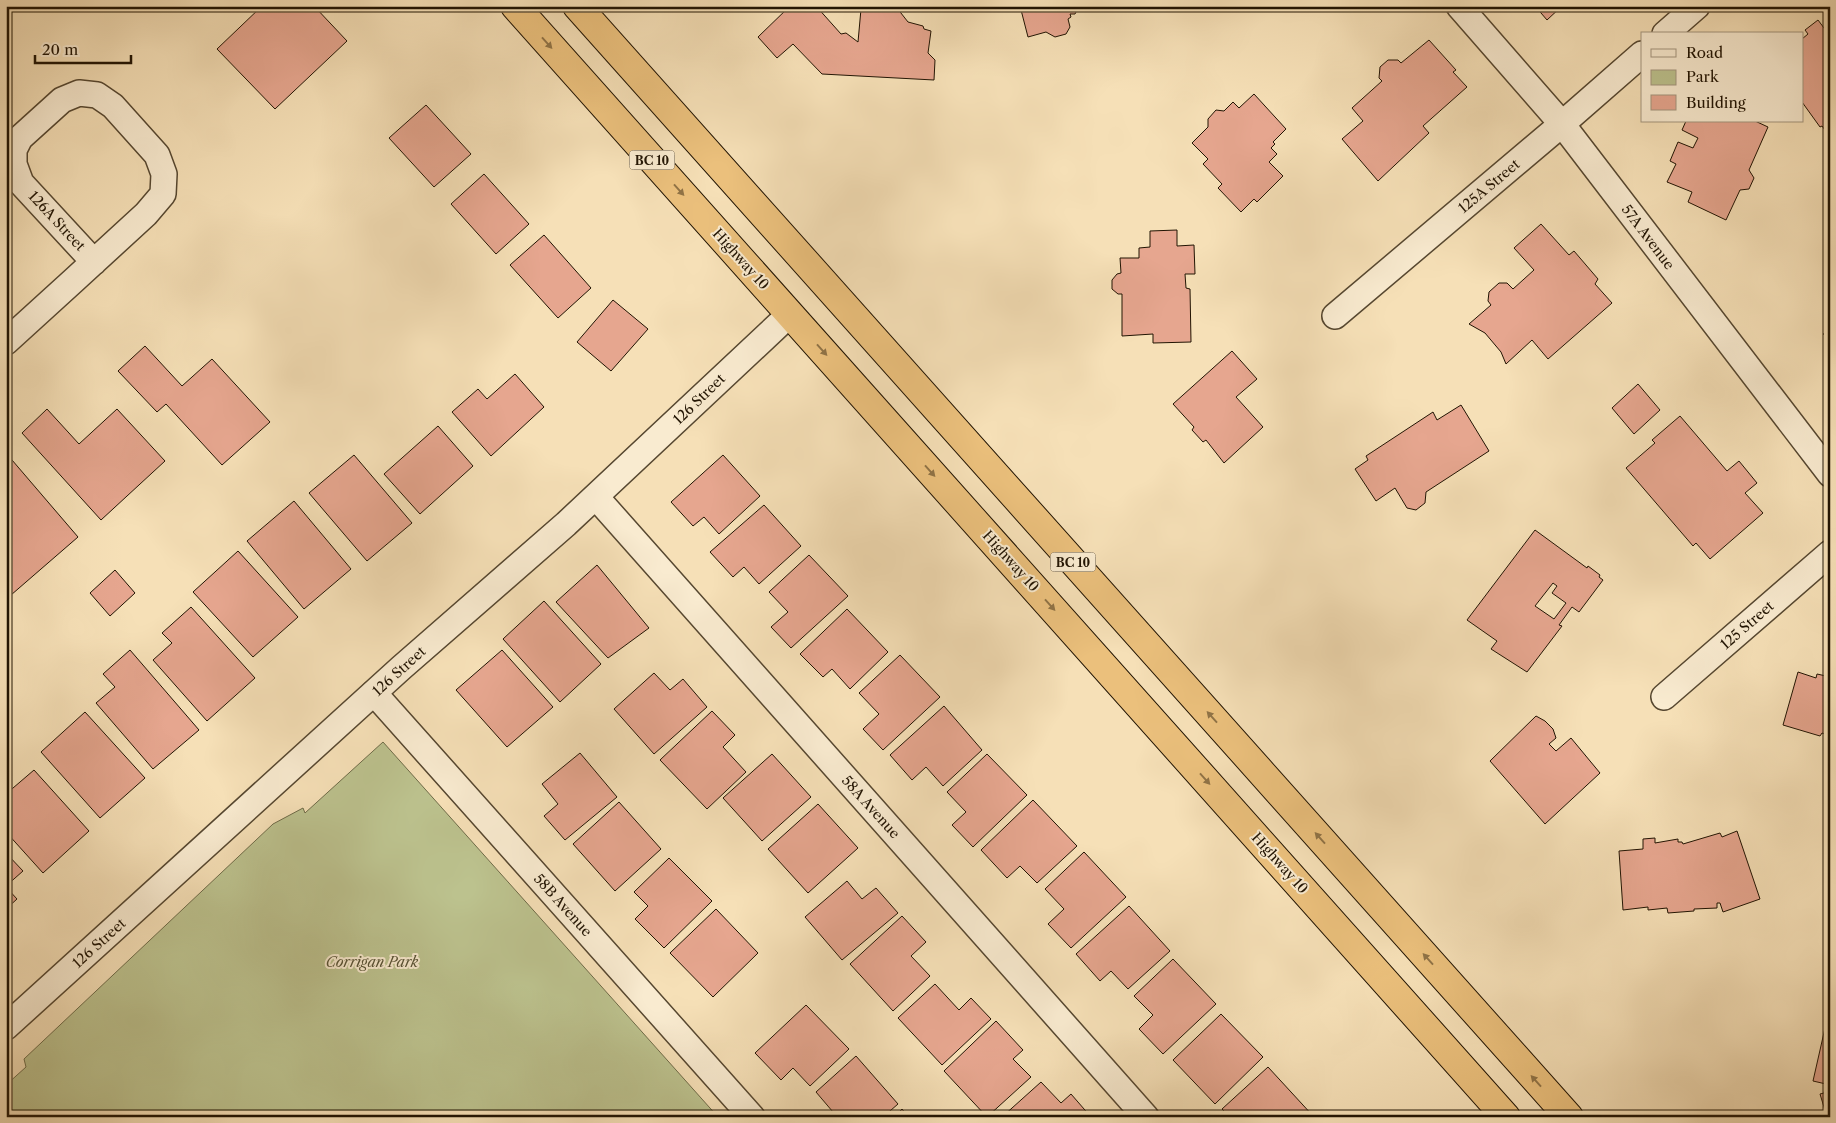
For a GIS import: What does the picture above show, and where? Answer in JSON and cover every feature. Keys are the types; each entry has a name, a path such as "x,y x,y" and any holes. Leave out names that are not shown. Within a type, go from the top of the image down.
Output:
{"highway":[{"name":"Highway 10","path":"514,6 1506,1117"},
{"name":"BC 10","path":"577,6 1569,1117"}],"street":[{"name":"57A Avenue","path":"1459,6 1562,124 1830,474"},
{"path":"1667,32 1696,6"},
{"name":"125A Street","path":"1335,316 1641,55"},
{"name":"126A Street","path":"6,342 94,262 146,214 163,194 164,174 156,155 113,106 98,95 79,93 62,100 20,138 14,150 14,164 21,183 94,262"},
{"name":"126 Street","path":"6,1026 374,693 596,497 790,314"},
{"name":"58A Avenue","path":"596,497 1146,1117"},
{"name":"125 Street","path":"1664,696 1830,553"},
{"name":"58B Avenue","path":"374,693 752,1117"}],"green space":[{"name":"Corrigan Park","path":"383,742 718,1117 6,1117 6,1085 26,1067 24,1059 273,824 303,808 305,813"}],"building":[{"path":"262,6 314,6 347,41 275,109 217,49"},
{"path":"790,6 816,6 841,34 846,33 858,42 861,9 897,8 908,22 923,26 924,29 931,31 928,53 935,60 934,80 822,74 793,44 777,58 758,37"},
{"path":"1020,6 1079,6 1075,14 1070,14 1071,17 1068,19 1070,27 1066,34 1055,37 1046,32 1028,37"},
{"path":"1535,6 1562,6 1547,20"},
{"path":"1818,20 1830,36 1830,127 1825,130 1822,126 1820,127 1804,105 1804,37 1808,34 1805,30"},
{"path":"1429,40 1456,70 1453,72 1467,87 1423,126 1429,133 1378,181 1342,139 1363,121 1352,108 1382,81 1379,78 1380,67 1388,60 1398,60 1401,63"},
{"path":"1254,94 1286,129 1273,142 1275,144 1271,148 1277,154 1269,162 1283,176 1257,202 1254,199 1241,212 1218,188 1222,184 1203,164 1208,159 1192,143 1208,127 1208,119 1216,110 1224,111 1233,102 1239,108"},
{"path":"426,105 471,154 434,187 389,138"},
{"path":"1686,122 1757,122 1768,127 1749,170 1754,178 1749,189 1740,190 1726,220 1688,202 1692,192 1667,182 1676,164 1670,161 1678,142 1693,148 1698,138 1682,130"},
{"path":"484,174 529,224 496,254 451,204"},
{"path":"1541,224 1569,255 1574,251 1598,279 1595,284 1612,303 1548,359 1532,340 1506,364 1501,352 1485,333 1469,324 1491,305 1488,301 1489,292 1499,283 1507,283 1513,289 1534,270 1514,248"},
{"path":"1177,230 1177,246 1194,245 1195,274 1185,274 1186,288 1190,289 1191,342 1153,343 1153,334 1122,336 1122,294 1118,294 1112,289 1112,280 1117,274 1121,273 1120,258 1139,258 1139,248 1150,247 1150,231"},
{"path":"544,235 591,288 558,318 510,265"},
{"path":"613,300 648,329 611,371 577,342"},
{"path":"1830,328 1830,341 1823,334"},
{"path":"145,346 182,386 212,359 270,422 222,465 166,404 157,412 118,371"},
{"path":"1232,351 1257,379 1236,397 1263,427 1224,463 1206,440 1203,442 1192,430 1194,427 1173,404"},
{"path":"515,374 544,407 491,456 452,412 478,389 487,399"},
{"path":"1638,384 1660,410 1634,434 1612,408"},
{"path":"1461,405 1489,451 1426,492 1425,503 1416,510 1407,508 1395,488 1376,501 1355,469 1368,460 1366,456 1433,412 1437,420"},
{"path":"47,409 79,444 117,409 165,461 101,520 22,433"},
{"path":"1680,416 1727,471 1739,461 1757,483 1745,493 1763,513 1710,559 1696,543 1693,546 1626,468 1655,443 1652,440"},
{"path":"438,426 473,466 420,514 384,474"},
{"path":"6,453 78,537 11,595 6,590 6,513 10,510 6,506"},
{"path":"354,455 412,523 367,561 309,493"},
{"path":"723,455 760,496 719,534 704,517 693,526 671,502"},
{"path":"294,501 351,569 304,609 247,541"},
{"path":"764,505 801,546 759,584 744,567 733,577 710,552"},
{"path":"1535,530 1587,568 1588,566 1600,575 1599,577 1603,580 1579,612 1572,607 1559,625 1562,626 1527,672 1491,649 1497,641 1467,620","holes":["1553,583 1557,586 1552,593 1566,603 1554,619 1535,606"]},
{"path":"238,551 298,617 253,657 193,592"},
{"path":"809,555 848,596 791,648 771,627 788,612 769,592"},
{"path":"597,565 649,628 608,658 556,602"},
{"path":"115,570 135,593 110,616 90,593"},
{"path":"544,601 601,664 560,702 503,639"},
{"path":"191,607 255,678 207,721 153,660 172,643 162,633"},
{"path":"847,609 888,652 850,689 832,669 823,677 800,654"},
{"path":"130,650 199,730 153,769 96,703 115,687 103,674"},
{"path":"502,650 553,707 507,747 456,690"},
{"path":"900,655 940,697 883,750 863,729 879,714 859,693"},
{"path":"1830,666 1830,736 1822,733 1820,736 1783,725 1798,672 1816,678 1817,674 1826,676"},
{"path":"654,673 670,690 683,679 707,707 654,754 614,709"},
{"path":"944,706 982,750 943,786 926,767 912,780 890,755"},
{"path":"712,711 735,735 723,747 746,772 707,809 660,760"},
{"path":"85,712 145,778 100,818 41,752"},
{"path":"1536,716 1553,729 1556,738 1549,744 1556,751 1571,738 1600,773 1545,824 1490,761"},
{"path":"580,753 617,797 565,840 544,816 558,804 542,784"},
{"path":"772,754 811,797 762,841 723,798"},
{"path":"987,754 1027,795 973,847 952,825 966,812 947,792"},
{"path":"34,770 89,831 43,873 6,832 6,794"},
{"path":"1033,800 1077,846 1037,883 1020,866 1007,878 981,850"},
{"path":"619,802 661,849 615,891 573,844"},
{"path":"818,804 858,848 808,893 768,849"},
{"path":"1737,831 1760,899 1723,912 1720,903 1717,903 1717,908 1668,913 1667,908 1648,910 1648,907 1623,910 1619,851 1643,849 1643,839 1655,838 1655,843 1678,839 1678,842 1683,844 1720,833 1722,837"},
{"path":"1084,852 1126,897 1071,948 1048,924 1064,909 1045,889"},
{"path":"6,853 23,871 6,886"},
{"path":"669,858 712,901 664,948 635,919 648,906 634,892"},
{"path":"847,881 862,899 876,888 898,913 842,960 805,917"},
{"path":"6,887 17,899 6,909"},
{"path":"1129,906 1170,951 1128,989 1111,971 1100,981 1076,954"},
{"path":"716,909 758,953 713,997 670,953"},
{"path":"902,916 926,942 911,956 930,976 893,1011 850,964"},
{"path":"1173,959 1216,1004 1163,1054 1139,1029 1153,1015 1134,996"},
{"path":"935,984 959,1010 971,998 991,1019 942,1065 898,1018"},
{"path":"806,1005 849,1049 810,1086 793,1068 781,1080 755,1053"},
{"path":"1830,1006 1830,1117 1827,1117 1820,1094 1824,1093 1826,1084 1813,1081"},
{"path":"1221,1014 1263,1057 1215,1104 1173,1060"},
{"path":"996,1021 1023,1050 1013,1059 1031,1077 987,1117 944,1071"},
{"path":"856,1056 898,1104 883,1117 828,1117 833,1112 816,1092"},
{"path":"1268,1067 1314,1117 1230,1117 1222,1109"},
{"path":"1041,1082 1061,1103 1071,1094 1091,1117 1002,1117"},
{"path":"902,1109 909,1117 894,1117"}]}
